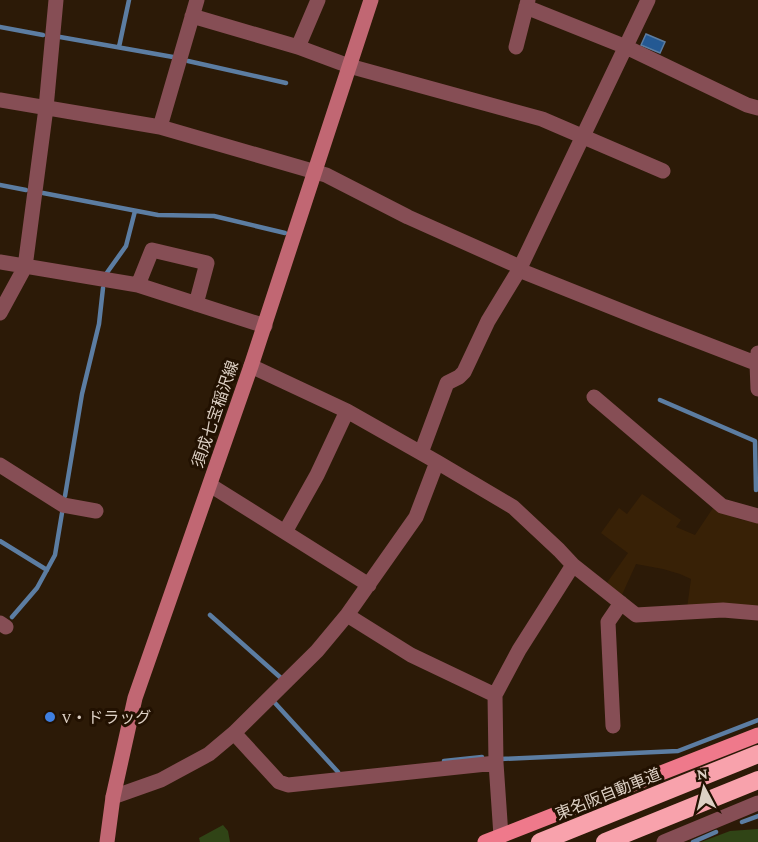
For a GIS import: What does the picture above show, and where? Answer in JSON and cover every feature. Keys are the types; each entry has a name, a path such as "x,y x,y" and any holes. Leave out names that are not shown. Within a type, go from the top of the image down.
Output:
{"highway":[{"name":"東名阪自動車道","path":"540,842 758,754"},
{"path":"605,842 758,780"}],"main road":[{"name":"須成七宝稲沢線","path":"106,842 113,797 135,698 265,326 371,0"},
{"path":"484,842 758,735"}],"street":[{"path":"0,313 25,267 46,108 56,0"},
{"path":"160,127 197,0"},
{"path":"298,47 318,0"},
{"path":"421,453 447,383 464,372 488,321 520,269 648,0"},
{"path":"516,47 527,3 747,105 758,108"},
{"path":"192,16 298,47 349,66 542,120 663,171"},
{"path":"0,100 160,127 326,174 408,217 520,269 758,360 758,389"},
{"path":"138,285 152,250 207,263 196,304"},
{"path":"0,262 138,285 265,326"},
{"path":"251,366 347,411 513,507 573,565 636,615 723,610 758,613"},
{"path":"594,397 722,506 758,516"},
{"path":"285,532 317,475 347,411"},
{"path":"113,797 162,780 209,754 234,734 317,651 347,615 416,517 437,462"},
{"path":"0,465 63,505 96,510"},
{"path":"210,484 369,585"},
{"path":"501,836 496,763 495,695 519,650 573,565"},
{"path":"613,726 608,622 621,603"},
{"path":"347,615 411,655 495,695"},
{"path":"234,734 279,782 288,785 496,763"},
{"path":"664,842 758,803"}],"shaded area":[{"path":"642,494 681,520 676,527 695,535 715,505 738,519 758,523 758,607 687,608 691,579 663,569 636,564 620,599 604,587 628,553 601,533 619,508 627,514"}],"green space":[{"path":"223,825 228,831 230,842 200,842 199,838"},
{"path":"758,829 758,842 701,842 730,831"}],"water":[{"path":"646,34 665,42 660,53 641,45"}],"waterway":[{"path":"119,47 129,0"},
{"path":"0,27 43,35"},
{"path":"60,37 173,57"},
{"path":"188,61 286,83"},
{"path":"0,185 26,190"},
{"path":"43,193 158,215 214,216 285,233"},
{"path":"106,274 126,246 135,211"},
{"path":"65,496 82,394 99,324 103,288"},
{"path":"660,400 755,441 756,490"},
{"path":"12,617 37,588 55,555 62,513"},
{"path":"0,541 47,570"},
{"path":"210,615 281,678"},
{"path":"275,703 338,772"},
{"path":"501,759 678,751 758,720"},
{"path":"444,761 482,757"},
{"path":"742,822 758,816"},
{"path":"693,842 716,832"}],"place":[{"name":"V・ドラッグ","path":"50,717"}]}
